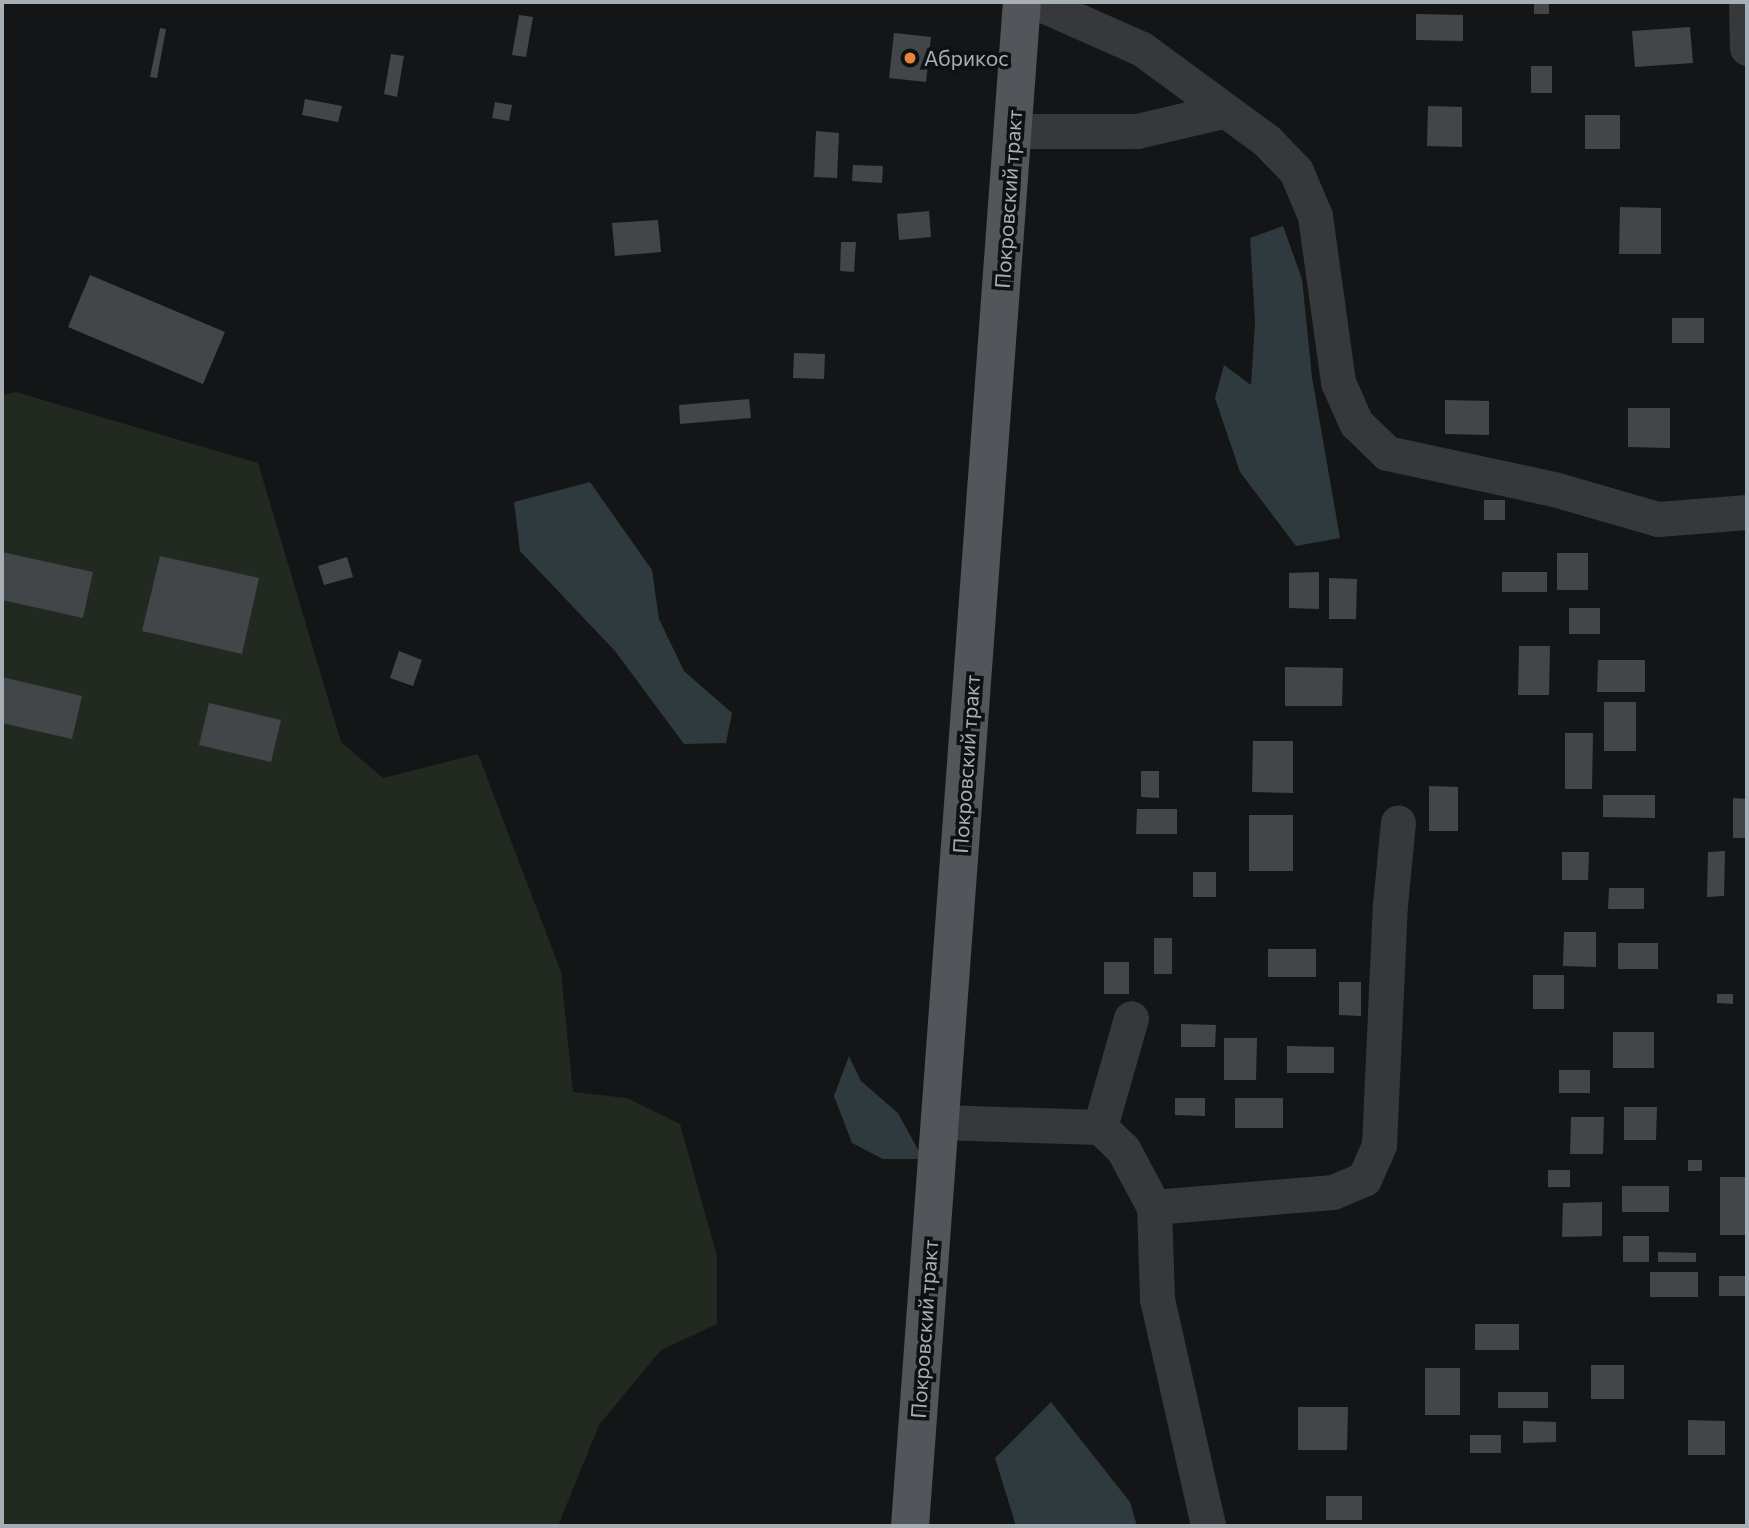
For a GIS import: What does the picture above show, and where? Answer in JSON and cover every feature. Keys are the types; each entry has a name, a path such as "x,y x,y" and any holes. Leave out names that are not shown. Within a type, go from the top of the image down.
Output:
{"main road":[{"name":"Покровский тракт","path":"909,1526 1022,2"}],"street":[{"path":"1037,2 1142,48 1222,111 1266,140 1296,172 1315,216 1338,382 1356,423 1387,453 1554,489 1658,519 1747,512"},
{"path":"1746,2 1747,48"},
{"path":"1014,131 1138,131 1222,111"},
{"path":"1154,1208 1333,1192 1364,1180 1379,1145 1390,905 1398,822"},
{"path":"1100,1127 1130,1018"},
{"path":"940,1122 1100,1127 1123,1149 1154,1208 1157,1299 1208,1526"}],"shaded area":[{"path":"1283,226 1302,279 1312,377 1340,538 1296,546 1240,472 1215,398 1224,365 1251,385 1255,321 1250,238"},
{"path":"16,392 258,463 341,742 383,778 478,754 561,972 573,1092 627,1098 680,1124 717,1256 717,1324 661,1350 599,1425 558,1526 2,1526 2,395"},
{"path":"590,482 652,570 659,619 684,671 732,713 726,743 684,744 615,651 520,551 514,502"},
{"path":"849,1056 861,1081 898,1113 923,1159 883,1159 852,1143 834,1096"},
{"path":"1051,1402 1130,1502 1137,1526 1016,1526 995,1458"}],"building":[{"path":"1534,2 1549,2 1549,14 1534,14"},
{"path":"1416,14 1463,15 1463,41 1416,40"},
{"path":"519,15 533,17 526,57 512,55"},
{"path":"1690,27 1693,63 1635,67 1632,31"},
{"path":"160,28 166,29 157,78 150,77"},
{"name":"Абрикос","path":"894,33 931,37 926,82 889,78"},
{"path":"391,54 404,56 397,97 384,94"},
{"path":"1531,66 1552,66 1552,93 1531,93"},
{"path":"305,99 342,106 338,122 302,115"},
{"path":"495,102 512,105 509,121 492,118"},
{"path":"1428,106 1462,107 1462,147 1427,146"},
{"path":"1585,115 1620,115 1620,149 1585,149"},
{"path":"816,131 839,133 837,178 814,177"},
{"path":"853,165 883,166 882,183 852,181"},
{"path":"1620,207 1661,208 1661,254 1619,254"},
{"path":"929,211 931,237 899,240 897,214"},
{"path":"658,220 661,252 615,256 612,223"},
{"path":"841,242 856,242 854,272 840,271"},
{"path":"90,275 225,332 203,384 68,327"},
{"path":"1672,318 1704,318 1704,343 1672,343"},
{"path":"794,353 825,354 824,379 793,378"},
{"path":"749,399 751,418 680,424 679,405"},
{"path":"1445,400 1489,401 1489,435 1445,434"},
{"path":"1628,408 1670,408 1670,448 1628,447"},
{"path":"1484,500 1505,500 1505,520 1484,520"},
{"path":"2,552 93,572 83,618 2,600"},
{"path":"1557,553 1588,553 1588,590 1557,590"},
{"path":"160,556 259,578 242,654 142,631"},
{"path":"347,557 353,577 324,585 318,566"},
{"path":"1319,572 1319,609 1289,608 1289,573"},
{"path":"1502,572 1547,572 1547,592 1502,592"},
{"path":"1329,578 1357,579 1356,619 1329,619"},
{"path":"1569,608 1600,608 1600,634 1569,634"},
{"path":"1519,646 1550,646 1549,695 1518,695"},
{"path":"399,651 422,660 413,686 390,678"},
{"path":"1598,660 1645,660 1645,692 1597,692"},
{"path":"1285,667 1343,668 1342,706 1285,706"},
{"path":"2,677 82,696 72,739 2,723"},
{"path":"1604,702 1636,702 1636,751 1604,751"},
{"path":"209,703 281,720 271,762 199,745"},
{"path":"1565,733 1593,733 1592,789 1565,789"},
{"path":"1253,741 1293,741 1293,793 1252,792"},
{"path":"1141,771 1159,771 1159,798 1141,797"},
{"path":"1429,786 1458,787 1458,831 1429,831"},
{"path":"1603,795 1655,795 1655,818 1603,817"},
{"path":"1733,798 1747,799 1747,838 1733,838"},
{"path":"1137,809 1177,809 1177,834 1136,834"},
{"path":"1249,815 1293,815 1293,871 1249,871"},
{"path":"1725,851 1724,896 1707,897 1708,852"},
{"path":"1562,852 1589,852 1588,880 1562,880"},
{"path":"1193,872 1216,872 1216,897 1193,897"},
{"path":"1609,888 1644,888 1644,909 1608,909"},
{"path":"1564,932 1596,932 1596,967 1563,966"},
{"path":"1154,938 1172,938 1172,974 1154,974"},
{"path":"1618,943 1658,943 1658,969 1618,969"},
{"path":"1268,949 1316,949 1316,977 1268,977"},
{"path":"1104,962 1129,962 1129,994 1104,994"},
{"path":"1533,975 1564,975 1564,1009 1533,1009"},
{"path":"1339,982 1361,982 1361,1016 1339,1015"},
{"path":"1717,994 1733,994 1733,1004 1717,1003"},
{"path":"1181,1024 1216,1025 1215,1047 1181,1047"},
{"path":"1613,1032 1654,1032 1654,1068 1613,1068"},
{"path":"1224,1038 1257,1038 1256,1080 1224,1080"},
{"path":"1287,1046 1334,1047 1334,1073 1287,1073"},
{"path":"1559,1070 1590,1070 1590,1093 1559,1093"},
{"path":"1175,1098 1205,1098 1205,1116 1175,1115"},
{"path":"1235,1098 1283,1098 1283,1128 1235,1128"},
{"path":"1624,1107 1657,1107 1656,1140 1624,1140"},
{"path":"1571,1117 1604,1117 1603,1154 1570,1154"},
{"path":"1688,1160 1702,1160 1702,1171 1688,1171"},
{"path":"1548,1170 1570,1170 1570,1187 1548,1187"},
{"path":"1720,1177 1747,1177 1747,1235 1720,1235"},
{"path":"1622,1186 1669,1186 1669,1212 1622,1212"},
{"path":"1602,1202 1602,1236 1562,1237 1563,1203"},
{"path":"1623,1236 1649,1236 1649,1262 1623,1262"},
{"path":"1658,1252 1696,1253 1696,1262 1658,1262"},
{"path":"1650,1272 1698,1272 1698,1297 1650,1297"},
{"path":"1719,1276 1747,1276 1747,1296 1719,1296"},
{"path":"1475,1324 1519,1324 1519,1350 1475,1350"},
{"path":"1591,1365 1624,1365 1624,1399 1591,1399"},
{"path":"1425,1368 1460,1368 1460,1415 1425,1415"},
{"path":"1498,1392 1548,1392 1548,1408 1498,1408"},
{"path":"1298,1407 1348,1407 1347,1450 1298,1450"},
{"path":"1688,1420 1725,1421 1725,1455 1688,1455"},
{"path":"1523,1421 1556,1422 1556,1442 1523,1443"},
{"path":"1470,1435 1501,1435 1501,1453 1470,1453"},
{"path":"1326,1496 1362,1496 1362,1520 1326,1520"}],"place":[{"name":"Абрикос","path":"910,58"}]}
